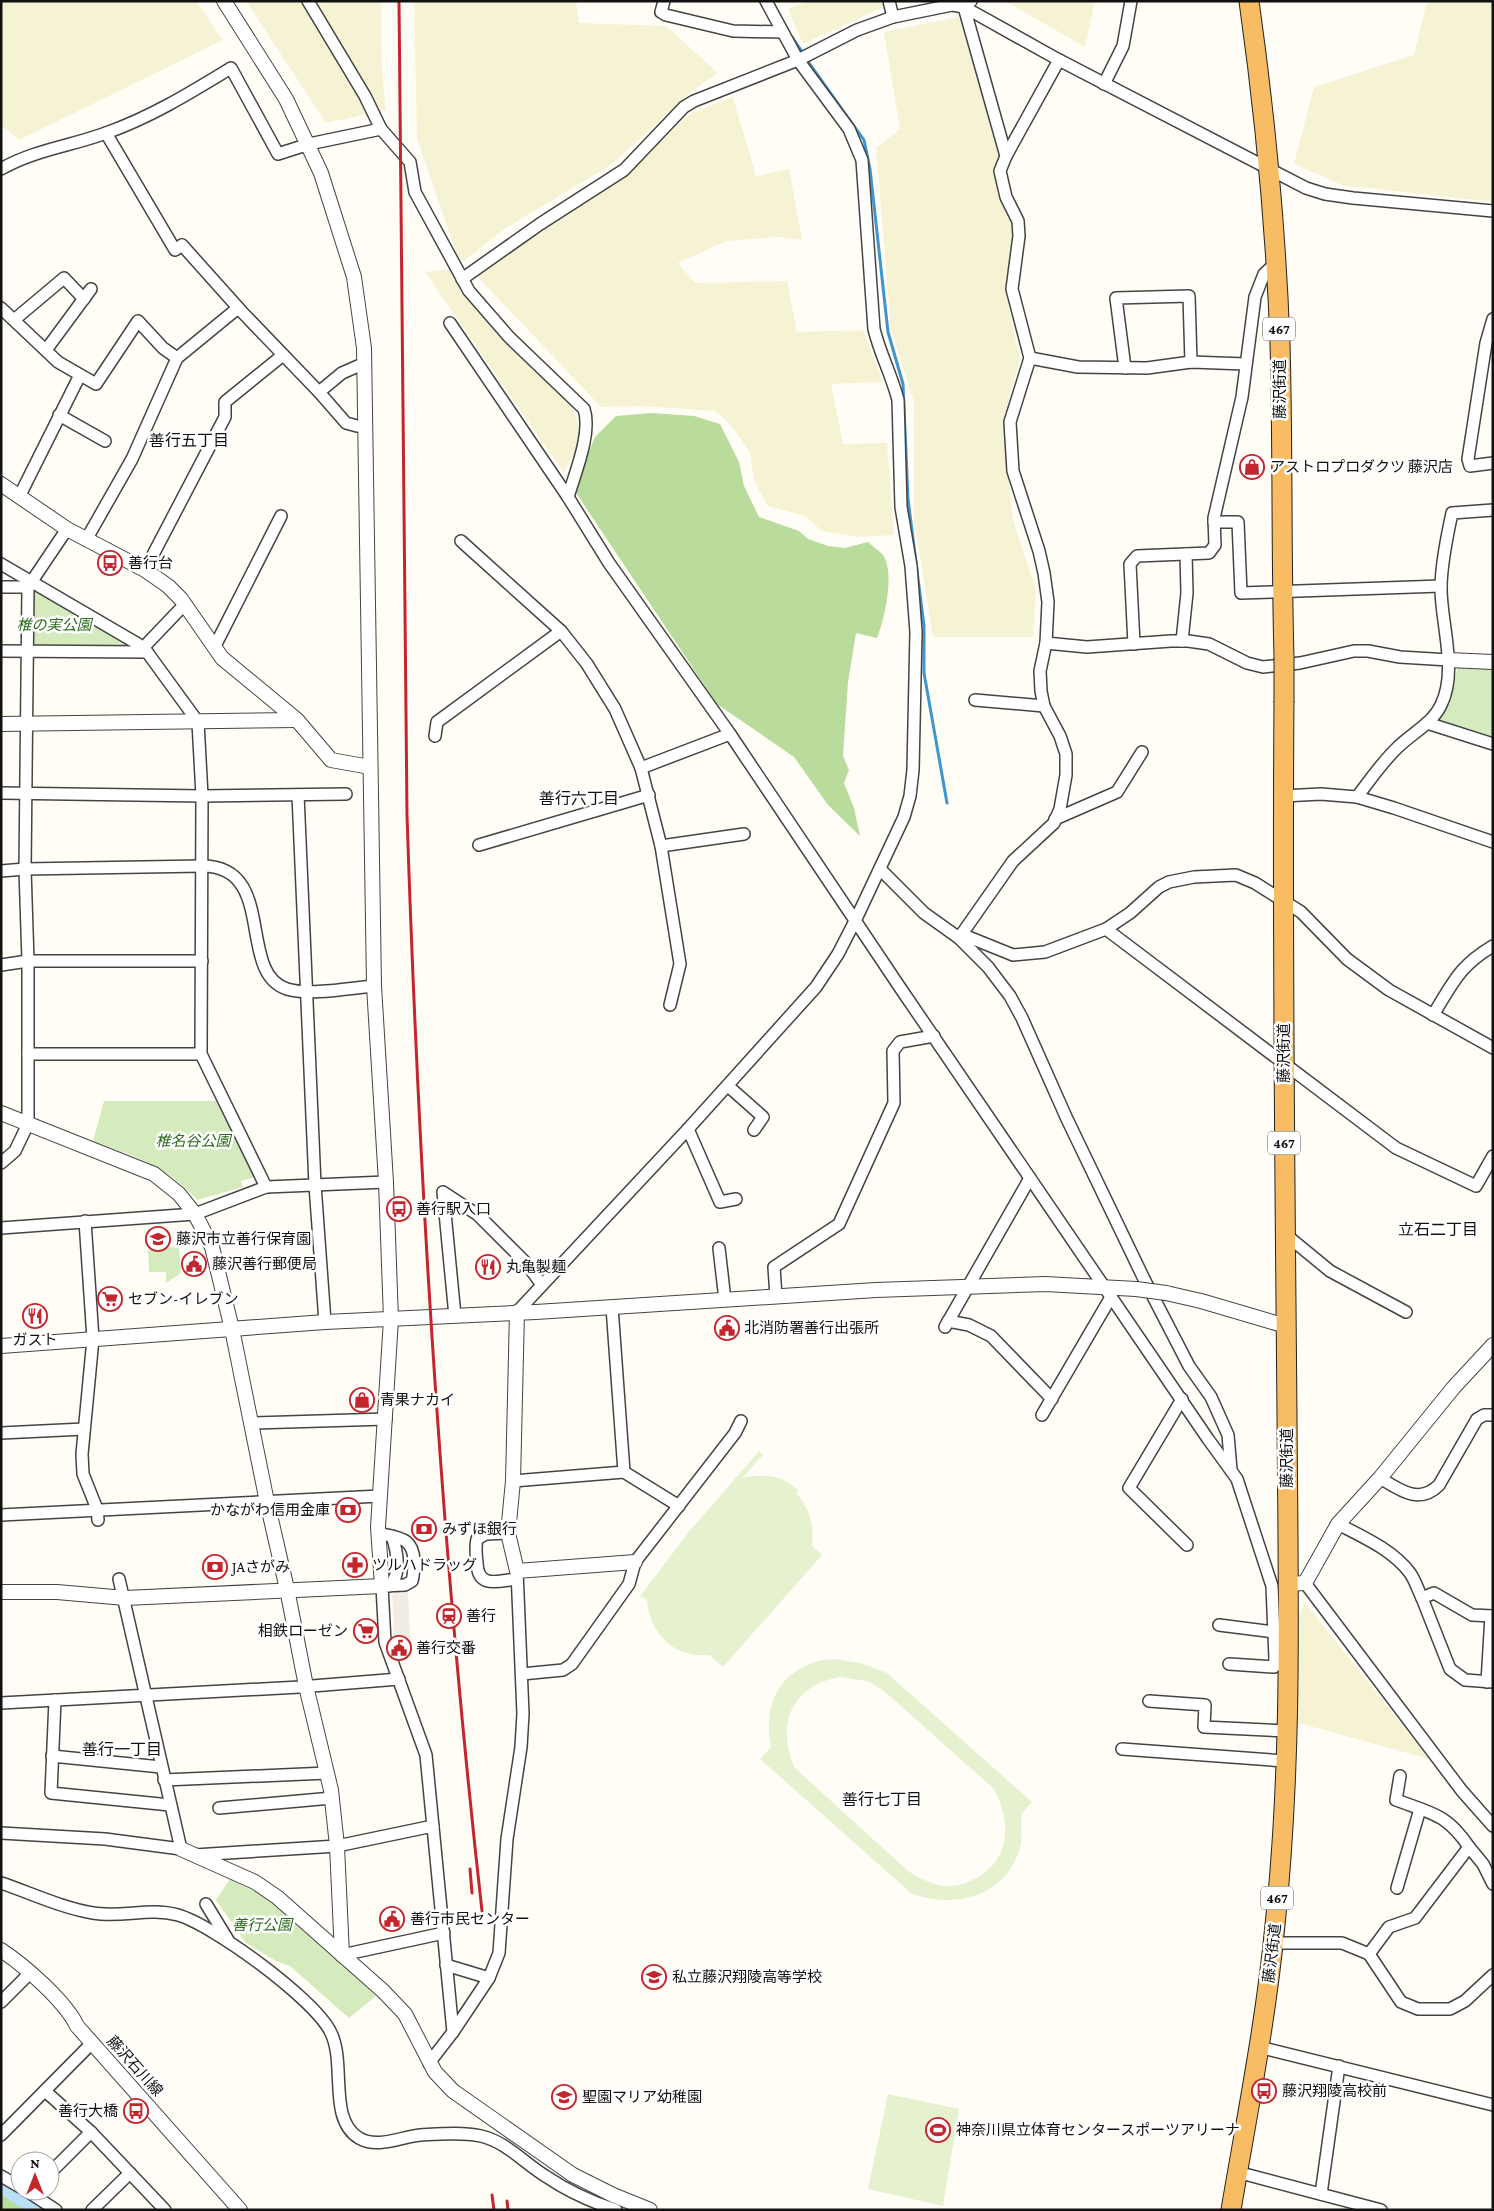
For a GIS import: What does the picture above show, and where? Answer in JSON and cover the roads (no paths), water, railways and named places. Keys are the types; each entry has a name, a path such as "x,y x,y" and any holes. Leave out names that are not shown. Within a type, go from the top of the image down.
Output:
{"highway":[{"name":"藤沢街道","path":"1231,2210 1259,2047 1273,1943 1282,1836 1286,1730 1281,1659 1297,1584 1286,1326 1283,1064 1284,657 1280,345 1269,169 1249,1"}],"street":[{"path":"224,1 286,99 309,144 321,173 354,277 365,363 374,986 386,1182 391,1319 380,1496 385,1534 385,1642 426,1755 453,2032"},
{"path":"308,1 365,96 381,129 410,162 415,192 469,291 509,337 584,409 587,418 584,437 568,497"},
{"path":"664,1 661,12 666,15 733,31 782,32"},
{"path":"429,2063 453,2032 489,1978 499,1953 502,1934 507,1839 521,1747 522,1674 517,1575 508,1532 513,1481 517,1312 728,1086 816,987 838,954 856,919 904,817 910,796 915,732 914,602 901,508 898,400 874,329 862,160 849,129 798,60 766,1"},
{"path":"889,1 893,17"},
{"path":"1104,84 1123,46 1131,1"},
{"path":"462,279 540,224 624,170 684,107 714,91 798,60 857,30 893,17 952,5 968,4 1059,60 1306,188 1325,194 1493,211"},
{"path":"968,4 1006,156"},
{"path":"960,936 1013,861 1048,829 1055,819 1060,809 1066,775 1066,754 1060,736 1044,706 1041,692 1040,671 1046,643 1048,602 1044,573 1013,471 1010,422 1030,358 1012,289 1019,236 1018,221 1006,197 1000,171 1006,156 1059,60"},
{"path":"1,168 39,152 106,133 164,108 231,68 278,154 309,144 381,129"},
{"path":"106,133 175,250 182,245 238,308 319,392 346,423 366,426"},
{"path":"1134,644 1130,564 1138,556 1210,553 1215,545 1214,522 1242,397 1255,297 1264,274 1276,262"},
{"path":"14,320 64,278 84,299"},
{"path":"46,350 91,289"},
{"path":"1125,368 1116,298 1189,296 1191,362"},
{"path":"1,308 58,362 96,384 138,321 163,348 178,358"},
{"path":"86,540 132,459 178,358 238,308"},
{"path":"1493,319 1486,344 1468,459 1470,466 1493,463"},
{"path":"450,323 568,497 609,563 730,734 1208,1440 1237,1480 1272,1586 1274,1632 1281,1659 1274,1667 1229,1664"},
{"path":"145,570 225,417 225,402 283,354"},
{"path":"1030,358 1078,367 1147,368 1191,362 1245,364"},
{"path":"319,392 342,373 365,363"},
{"path":"19,497 80,375"},
{"path":"59,415 106,441"},
{"path":"1,484 67,529 145,570 168,586 215,646 222,658 297,720 331,760 370,767"},
{"path":"1357,797 1389,756 1427,723 1444,700 1449,660 1442,610 1441,586 1452,513 1493,510"},
{"path":"215,646 281,516"},
{"path":"1214,522 1238,522 1241,593 1441,586"},
{"path":"1,1163 15,1151 28,1124 25,793 27,724 26,651 30,585 67,529"},
{"path":"461,541 561,631 587,664 615,709 641,768 661,846 680,964 670,1005"},
{"path":"1182,641 1187,593 1186,554"},
{"path":"1,564 30,585 145,650 198,722 202,796 202,1054 266,1187"},
{"path":"1,587 30,585"},
{"path":"1,651 145,650 184,605"},
{"path":"435,736 437,722 561,631"},
{"path":"1046,643 1087,647 1182,641 1210,644 1247,663 1263,667 1300,663 1354,651 1368,651 1400,657 1493,662"},
{"path":"975,700 1044,706"},
{"path":"1,724 297,720"},
{"path":"1427,723 1493,744"},
{"path":"641,768 730,734"},
{"path":"1055,819 1117,792 1142,752"},
{"path":"1,793 202,796 346,794"},
{"path":"298,794 315,1185 325,1322"},
{"path":"1283,796 1321,794 1357,797 1493,842"},
{"path":"479,845 649,795"},
{"path":"661,846 744,834"},
{"path":"1,871 25,868 202,866 220,868 236,881 246,893 252,908 262,965 278,984 286,989 306,992 374,986"},
{"path":"880,869 924,913 960,936 1003,952 1026,955 1044,952 1106,929 1130,913 1159,886 1180,879 1236,875 1255,883 1301,912 1336,949 1359,969 1389,990 1493,1048"},
{"path":"1106,929 1396,1148 1476,1186 1493,1156"},
{"path":"960,936 988,967 1010,996 1022,1018 1067,1119 1144,1278 1188,1366 1211,1397 1228,1435 1231,1470"},
{"path":"1433,1015 1458,974 1467,963 1493,946"},
{"path":"1,965 28,961 202,960"},
{"path":"776,1297 774,1267 839,1224 894,1103 893,1051 900,1042 934,1036"},
{"path":"28,1054 202,1054"},
{"path":"728,1086 763,1117 754,1130"},
{"path":"1,1112 154,1174 179,1194 195,1214 212,1246 232,1329 306,1686 332,1798 337,1846 342,1955"},
{"path":"688,1129 720,1202 736,1199"},
{"path":"1030,1178 947,1324 969,1325 991,1336 1052,1399"},
{"path":"1,1228 195,1214 266,1187 386,1182"},
{"path":"455,1316 443,1192 478,1216 526,1263 542,1285"},
{"path":"84,1221 93,1339 84,1429 83,1474 97,1514"},
{"path":"1285,1234 1330,1271 1406,1312"},
{"path":"719,1248 725,1300"},
{"path":"1,1346 325,1322 612,1307 876,1290 1045,1284 1108,1292 1136,1288 1166,1293 1201,1301 1286,1326"},
{"path":"1042,1415 1108,1292"},
{"path":"612,1307 624,1472"},
{"path":"1493,1345 1454,1387 1380,1478 1338,1524 1297,1584 1462,1791 1493,1826"},
{"path":"1182,1399 1129,1488 1187,1545"},
{"path":"1380,1478 1401,1491 1418,1496 1430,1493 1439,1485 1477,1419 1484,1415 1493,1414"},
{"path":"251,1423 386,1419"},
{"path":"522,1674 563,1670 572,1664 629,1584 635,1562 735,1432 741,1421"},
{"path":"1,1432 84,1429"},
{"path":"513,1481 624,1472 679,1506"},
{"path":"1,1515 97,1514 380,1496"},
{"path":"1338,1524 1380,1547 1411,1574 1450,1669 1465,1680 1490,1682 1492,1616 1472,1615 1434,1593 1422,1598"},
{"path":"508,1532 486,1534 477,1539 477,1571 480,1577 490,1582 517,1575 635,1562"},
{"path":"1,1592 57,1592 125,1598 405,1585 412,1581 414,1574 413,1551 410,1544 385,1534"},
{"path":"119,1579 147,1694 170,1805 186,1852 255,1882 277,1897 383,1991 405,2014 429,2063 453,2091 573,2175 613,2195 650,2210"},
{"path":"1219,1625 1274,1632"},
{"path":"1,1703 399,1679"},
{"path":"55,1700 51,1793 170,1805"},
{"path":"1149,1701 1205,1705 1204,1727 1286,1730"},
{"path":"1122,1749 1285,1761"},
{"path":"52,1756 161,1767"},
{"path":"164,1780 327,1773"},
{"path":"1400,1776 1396,1800 1445,1818 1458,1830 1483,1864 1493,1884"},
{"path":"219,1808 332,1798"},
{"path":"1397,1888 1420,1809"},
{"path":"1,1833 105,1839 186,1852 337,1846 433,1826"},
{"path":"1369,1954 1389,1927 1415,1918 1469,1847"},
{"path":"1,1883 93,1913 112,1915 160,1911 179,1915 202,1926 231,1944 272,1973 319,2014 330,2031 337,2050 341,2111 344,2124 361,2140 371,2142 445,2134 483,2137 516,2154 586,2205 616,2210"},
{"path":"206,1904 231,1944"},
{"path":"342,1955 444,1933"},
{"path":"1273,1943 1342,1943 1369,1954 1401,2002 1418,2009 1450,2009 1465,2001 1493,1975"},
{"name":"藤沢石川線","path":"1,1950 30,1973 72,2015 77,2026 236,2208"},
{"path":"446,1965 489,1978"},
{"path":"1,2002 30,1973"},
{"path":"1,2135 92,2043"},
{"path":"1259,2047 1493,2105"},
{"path":"1321,2194 1339,2066"},
{"path":"45,2091 91,2132 164,2210"},
{"path":"60,2163 91,2132"},
{"path":"1237,2172 1380,2210"},
{"path":"92,2210 130,2173"},
{"path":"43,2201 56,2210"}],"waterway":[{"path":"792,37 803,53"},
{"path":"807,60 864,140 870,169 888,332 903,384 908,499 924,626 924,673 947,803"},
{"path":"1,2183 42,2210"}],"railway":[{"path":"399,1 407,815 412,952 425,1227 443,1501 467,1774 482,1911"},
{"path":"470,1869 472,1893"},
{"path":"492,2195 494,2210"},
{"path":"507,2201 508,2210"}],"place":[{"name":"アストロプロダクツ 藤沢店","path":"1252,467"},
{"name":"善行台","path":"110,563"},
{"name":"善行駅入口","path":"399,1209"},
{"name":"藤沢市立善行保育園","path":"158,1239"},
{"name":"藤沢善行郵便局","path":"194,1264"},
{"name":"丸亀製麺","path":"488,1267"},
{"name":"セブン-イレブン","path":"110,1299"},
{"name":"ガスト","path":"35,1316"},
{"name":"北消防署善行出張所","path":"727,1328"},
{"name":"青果ナカイ","path":"362,1400"},
{"name":"かながわ信用金庫","path":"348,1510"},
{"name":"みずほ銀行","path":"424,1529"},
{"name":"ツルハドラッグ","path":"355,1565"},
{"name":"JAさがみ","path":"215,1567"},
{"name":"善行","path":"449,1616"},
{"name":"相鉄ローゼン","path":"366,1631"},
{"name":"善行交番","path":"399,1648"},
{"name":"善行市民センター","path":"392,1919"},
{"name":"私立藤沢翔陵高等学校","path":"654,1977"},
{"name":"藤沢翔陵高校前","path":"1264,2091"},
{"name":"聖園マリア幼稚園","path":"564,2097"},
{"name":"善行大橋","path":"136,2111"},
{"name":"神奈川県立体育センタースポーツアリーナ","path":"938,2130"}],"district":[{"name":"善行五丁目","path":"189,440"},
{"name":"善行六丁目","path":"579,798"},
{"name":"立石二丁目","path":"1438,1229"},
{"name":"善行一丁目","path":"122,1749"},
{"name":"善行七丁目","path":"882,1799"}],"park label":[{"name":"椎の実公園","path":"54,625"},
{"name":"椎名谷公園","path":"193,1141"},
{"name":"善行公園","path":"262,1925"}]}
